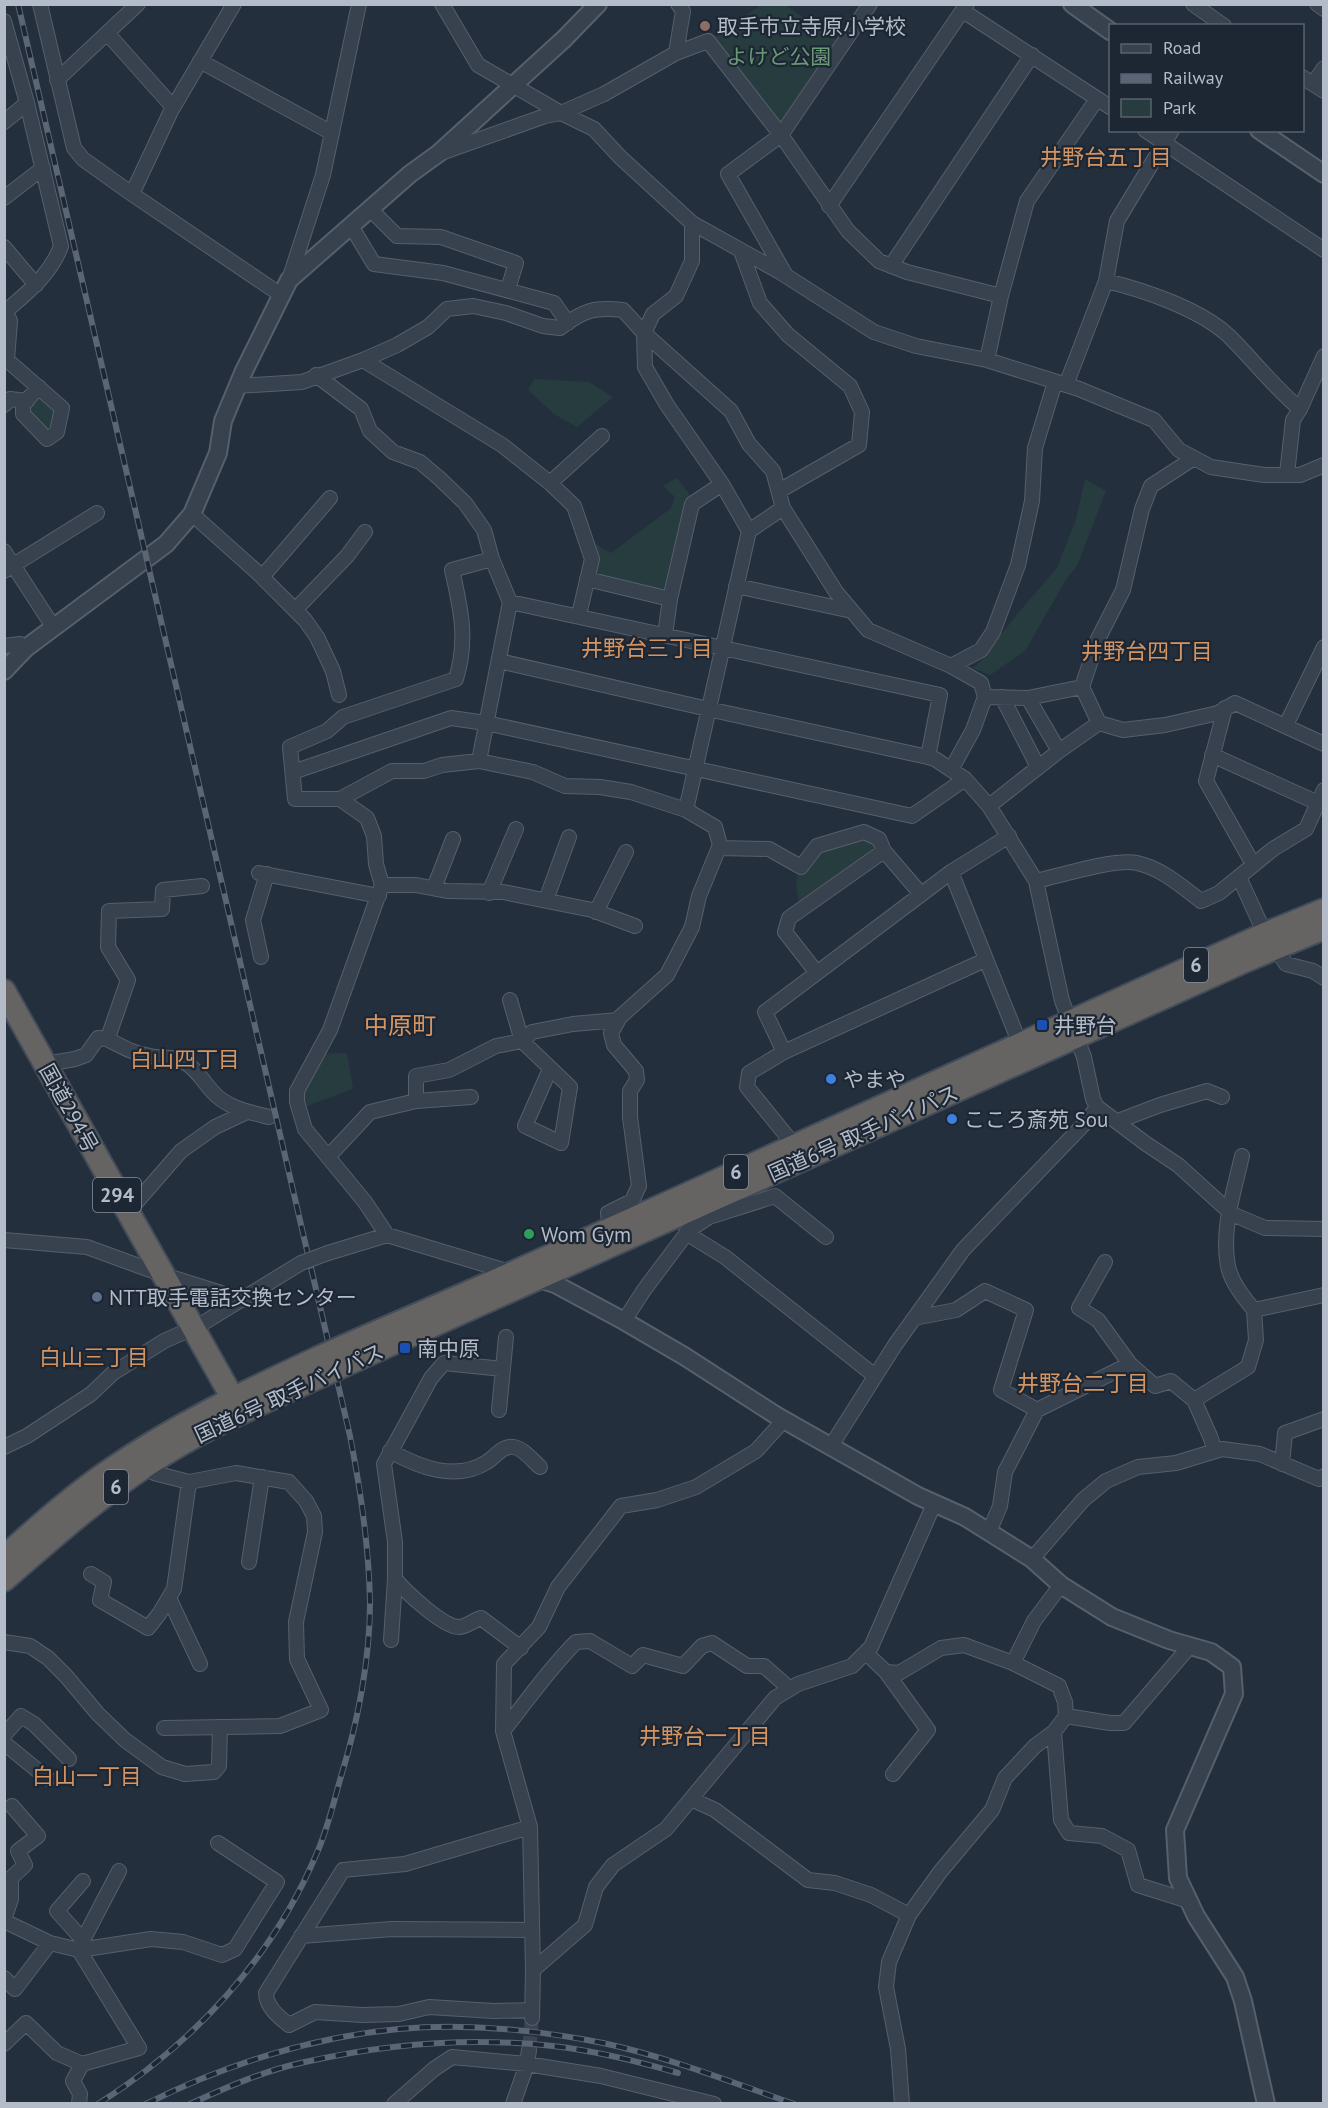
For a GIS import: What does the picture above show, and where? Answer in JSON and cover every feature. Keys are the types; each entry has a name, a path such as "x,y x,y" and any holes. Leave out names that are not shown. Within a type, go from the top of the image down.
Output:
{"highway":[{"name":"国道6号 取手バイパス","path":"356,1351 706,1211 1073,1029 1270,941 1323,910"},
{"name":"国道6号 取手バイパス","path":"1270,941 1323,928"},
{"name":"国道294号","path":"4,992 236,1406"},
{"name":"国道6号 取手バイパス","path":"4,1557 64,1505 105,1474 160,1438 356,1351 513,1273 794,1145 1020,1044 1073,1029"},
{"name":"国道6号 取手バイパス","path":"4,1580 75,1519 147,1465 207,1430 236,1406"}],"street":[{"path":"57,80 138,4"},
{"path":"132,194 173,107 234,4"},
{"path":"4,671 26,648 166,544 192,514 218,453 223,421 285,288 323,175 359,4"},
{"path":"442,4 478,65 512,86 594,129 620,157 692,223 874,332 916,346 987,360 1060,383 1154,420 1179,450 1211,467 1264,475 1300,475 1323,465"},
{"path":"285,288 370,209 439,153 564,39 598,4"},
{"path":"676,53 683,11 678,4"},
{"path":"787,278 728,174 782,135 870,4"},
{"path":"1072,4 1109,30"},
{"path":"1193,4 1221,24"},
{"path":"1317,4 1323,9"},
{"path":"43,6 57,80 74,148 84,159 132,194 285,288"},
{"path":"829,206 965,8 1109,106"},
{"path":"4,21 7,43 27,103 61,246 56,261 36,285 5,310 10,321 7,360 39,387 62,408 57,432 47,439 23,414 23,404 39,387"},
{"path":"107,33 173,107"},
{"path":"439,153 545,116 561,113 604,94 676,53 708,41 782,135 829,206 879,261 907,273 1001,296"},
{"path":"891,266 1032,55"},
{"path":"200,61 332,133"},
{"path":"1313,84 1323,68"},
{"path":"987,360 1001,296 1027,201 1097,99"},
{"path":"4,122 27,103"},
{"path":"1148,132 1323,250"},
{"path":"951,666 981,650 993,632 1014,576 1032,501 1035,448 1060,383 1106,281 1117,221 1171,132"},
{"path":"1262,132 1323,174"},
{"path":"4,198 43,168"},
{"path":"370,209 397,236 441,237 516,263 508,289"},
{"path":"692,223 692,261 676,297 653,314 644,333 645,367 667,405 722,484 749,531"},
{"path":"351,226 374,264 442,273 508,289 554,303 568,322"},
{"path":"4,246 36,285"},
{"path":"741,251 760,303 788,335 849,386 862,412 859,445 779,490"},
{"path":"1106,281 1141,289 1203,318 1227,334 1300,409"},
{"path":"237,387 302,382 316,375 363,360 397,345 428,327 447,309 473,306 506,313 543,326 560,328 579,314 603,308 623,310 644,333 731,411 749,444 774,471 783,508 836,592 868,630 951,666 981,683 985,697 973,730 951,770"},
{"path":"1287,474 1293,420 1323,356"},
{"path":"363,360 502,445 550,483 574,506 592,559 579,615"},
{"path":"316,375 361,409 370,431 393,452 420,462 439,478 465,503 484,530 492,559 510,602 479,761"},
{"path":"4,405 10,399 27,401"},
{"path":"550,483 602,436"},
{"path":"1194,458 1151,486 1142,509 1123,590 1098,639 1082,687 1099,723 1123,730 1165,725 1218,713 1235,702 1323,744"},
{"path":"665,635 670,599 692,504 722,484"},
{"path":"262,577 330,498"},
{"path":"686,810 749,531 783,508"},
{"path":"9,568 97,513"},
{"path":"192,514 295,610 317,638 333,671 339,695"},
{"path":"295,610 347,556 365,532"},
{"path":"4,551 9,568 54,628"},
{"path":"492,559 452,570 463,615 462,659 456,679 343,717 327,731 290,747 295,799 340,799 392,771 424,771 442,765 479,761 533,772 565,786 600,787 631,792 686,810 716,827 720,845 699,896 692,927 667,975 618,1020 611,1033 614,1045 636,1071 637,1080 630,1091 630,1117 639,1186 632,1201 608,1213 610,1229"},
{"path":"587,579 670,599"},
{"path":"736,586 852,611"},
{"path":"510,602 940,694 928,757"},
{"path":"4,646 20,644 26,648"},
{"path":"1286,725 1323,647"},
{"path":"499,661 708,710 928,757 951,770 964,779 989,806 1036,881 1060,990 1097,1107 1178,1165 1229,1212 1265,1228 1323,1229"},
{"path":"985,697 1028,698 1082,687"},
{"path":"1002,698 1038,767"},
{"path":"1028,698 1059,751"},
{"path":"1225,708 1206,781 1253,864"},
{"path":"293,772 451,718 486,723 912,816 964,779"},
{"path":"989,806 1099,723"},
{"path":"1036,881 1102,865 1135,862 1166,875 1201,901 1219,893 1253,864 1306,829 1321,797 1212,754"},
{"path":"340,799 367,818 374,836 381,890 330,1030 297,1090 297,1102 305,1129 365,1202 387,1235"},
{"path":"489,893 516,829"},
{"path":"719,848 770,849 801,867 817,846 864,832 879,839 884,851 921,894"},
{"path":"784,1052 765,1012 951,872 1009,836"},
{"path":"546,900 569,837"},
{"path":"434,888 453,839"},
{"path":"817,973 785,932 789,918 884,851"},
{"path":"596,912 626,852"},
{"path":"951,872 1020,1044"},
{"path":"261,957 253,920 263,873 381,890 416,885 489,893 503,892 596,912 635,926"},
{"path":"1239,877 1270,941 1286,964 1314,971 1323,978"},
{"path":"107,1039 128,980 108,947 109,911 162,909 163,890 202,886"},
{"path":"794,1145 747,1087 749,1073 784,1052 985,960"},
{"path":"510,1000 522,1041 570,1087 561,1143 525,1126 550,1068"},
{"path":"416,1101 416,1076 448,1070 496,1046 522,1041 532,1032 573,1024 618,1020"},
{"path":"45,1064 86,1055 98,1038 107,1039 132,1052 152,1057 173,1057 200,1075 213,1093 236,1109 269,1117"},
{"path":"1118,1121 1207,1090 1222,1097"},
{"path":"328,1157 370,1112 416,1101 471,1097"},
{"path":"831,1446 914,1318 971,1240 1087,1121 1097,1107"},
{"path":"127,1213 181,1151 215,1127 247,1112"},
{"path":"1194,1400 1248,1366 1256,1340 1254,1310 1242,1296 1228,1268 1229,1212 1242,1156"},
{"path":"624,1321 686,1233 706,1211 775,1196 826,1237"},
{"path":"686,1233 725,1257 875,1376"},
{"path":"4,1447 27,1436 91,1394 113,1373 130,1362 164,1341 193,1329 301,1263 387,1235 555,1284 684,1356 784,1420 934,1504 965,1517 1032,1559 1061,1585 1112,1617 1168,1640 1211,1652 1232,1668 1234,1694 1175,1830 1178,1878 1196,1916 1235,1977 1243,2001 1266,2103"},
{"path":"4,1240 87,1247 243,1300"},
{"path":"1105,1262 1079,1308 1098,1320 1130,1364 1155,1386 1171,1381 1194,1400 1215,1451"},
{"path":"914,1318 956,1310 985,1292 1026,1310 1001,1390 1037,1410"},
{"path":"1254,1310 1323,1295"},
{"path":"499,1410 506,1337"},
{"path":"391,1640 395,1542 384,1464 431,1378 444,1363 503,1369"},
{"path":"989,1532 1000,1506 1005,1472 1037,1410 1130,1364"},
{"path":"1282,1464 1285,1433 1323,1419"},
{"path":"530,1827 405,1864 343,1870 266,1993 266,2001 289,2025 315,2012 362,2015 399,2014 429,2007 532,2014 530,1827 503,1731 504,1664 539,1627 558,1587 621,1506 657,1500 696,1487 756,1451 784,1420"},
{"path":"390,1451 414,1464 441,1471 460,1472 475,1468 505,1448 513,1447 540,1467"},
{"path":"1032,1559 1083,1500 1106,1482 1138,1467 1176,1463 1222,1449 1260,1454 1322,1478"},
{"path":"147,1465 154,1473 189,1482 236,1473 289,1482 306,1501 314,1516 315,1532 296,1622 297,1659 321,1710 280,1726 164,1728"},
{"path":"249,1562 262,1477"},
{"path":"91,1574 104,1582 100,1600 148,1628 174,1590 189,1482"},
{"path":"533,1970 585,1925 596,1887 614,1865 666,1828 775,1698 798,1684 852,1666 866,1653 871,1647 934,1504"},
{"path":"395,1580 420,1604 442,1620 456,1627 463,1627 481,1618 521,1648"},
{"path":"1013,1663 1034,1621 1061,1585"},
{"path":"169,1598 200,1664"},
{"path":"503,1731 527,1703 542,1680 576,1642 590,1641 632,1666 643,1655 683,1666 702,1646 712,1643 747,1666 764,1666 790,1689"},
{"path":"4,1642 30,1646 48,1658 98,1714 125,1740 162,1767 186,1774 214,1772 219,1766 220,1727"},
{"path":"886,1672 899,1673 941,1648 964,1645 1013,1663 1059,1686 1065,1702 1066,1716 1054,1732 1035,1746 1005,1778 992,1810 940,1872 909,1915 889,1962 886,1987 898,2049 902,2103"},
{"path":"1066,1716 1124,1723 1190,1646"},
{"path":"866,1653 886,1672 928,1730 893,1774"},
{"path":"4,1735 21,1716 34,1724 69,1758"},
{"path":"1054,1732 1061,1820 1070,1833 1102,1836 1128,1850 1138,1885 1189,1901"},
{"path":"4,1743 48,1779"},
{"path":"691,1799 715,1810 808,1880 836,1883 871,1895 909,1915"},
{"path":"12,1806 38,1836 18,1851 25,1865 11,1878 11,1899 4,1921 50,1942 81,1945 151,1939 183,1942 222,1955 235,1950 277,1882 218,1843"},
{"path":"81,1945 119,1871"},
{"path":"4,2043 26,2023 57,2053 82,2064 139,2048 81,1945 57,1911 83,1881"},
{"path":"301,1936 392,1929 532,1930"},
{"path":"4,1978 15,1989 50,1942"},
{"path":"394,2103 452,2057 528,2057 602,2076 671,2098 714,2103"},
{"path":"513,2103 528,2057"},
{"path":"79,2103 80,2094 73,2081 82,2064"}],"green space":[{"name":"よけど公園","path":"784,4 843,44 781,135 708,41 761,5"},
{"path":"534,379 589,382 613,397 577,427 554,414 528,390"},
{"path":"36,397 42,397 56,409 52,427 46,430 28,410"},
{"path":"677,478 690,495 666,593 593,573 577,533 611,553 670,509 675,497 663,486"},
{"path":"1085,479 1106,491 1077,566 1065,581 1025,651 990,675 973,668 1057,568 1076,519"},
{"path":"864,832 884,851 801,906 796,881 800,868 813,847"},
{"path":"347,1053 353,1089 299,1109 297,1091 317,1054"}],"tunnel":[{"path":"529,2050 532,2018"}],"railway":[{"path":"18,4 350,1436 364,1519 370,1603 368,1645 353,1732 324,1835 298,1893 253,1964 226,1996 166,2054 98,2104"},
{"path":"146,2104 237,2065 301,2046 366,2033 424,2027 476,2027 527,2031 603,2043 675,2063 794,2104"},
{"path":"190,2104 218,2091 290,2065 366,2051 460,2042 553,2046 616,2057 678,2073"}],"place":[{"name":"取手市立寺原小学校","path":"705,26"},
{"name":"井野台","path":"1042,1025"},
{"name":"やまや","path":"831,1079"},
{"name":"こころ斎苑 Sou","path":"952,1119"},
{"name":"Wom Gym","path":"529,1234"},
{"name":"NTT取手電話交換センター","path":"97,1297"},
{"name":"南中原","path":"405,1348"}],"district":[{"name":"井野台五丁目","path":"1106,157"},
{"name":"井野台三丁目","path":"647,648"},
{"name":"井野台四丁目","path":"1147,651"},
{"name":"中原町","path":"400,1025"},
{"name":"白山四丁目","path":"185,1059"},
{"name":"白山三丁目","path":"94,1357"},
{"name":"井野台二丁目","path":"1083,1383"},
{"name":"井野台一丁目","path":"705,1736"},
{"name":"白山一丁目","path":"87,1776"}]}
